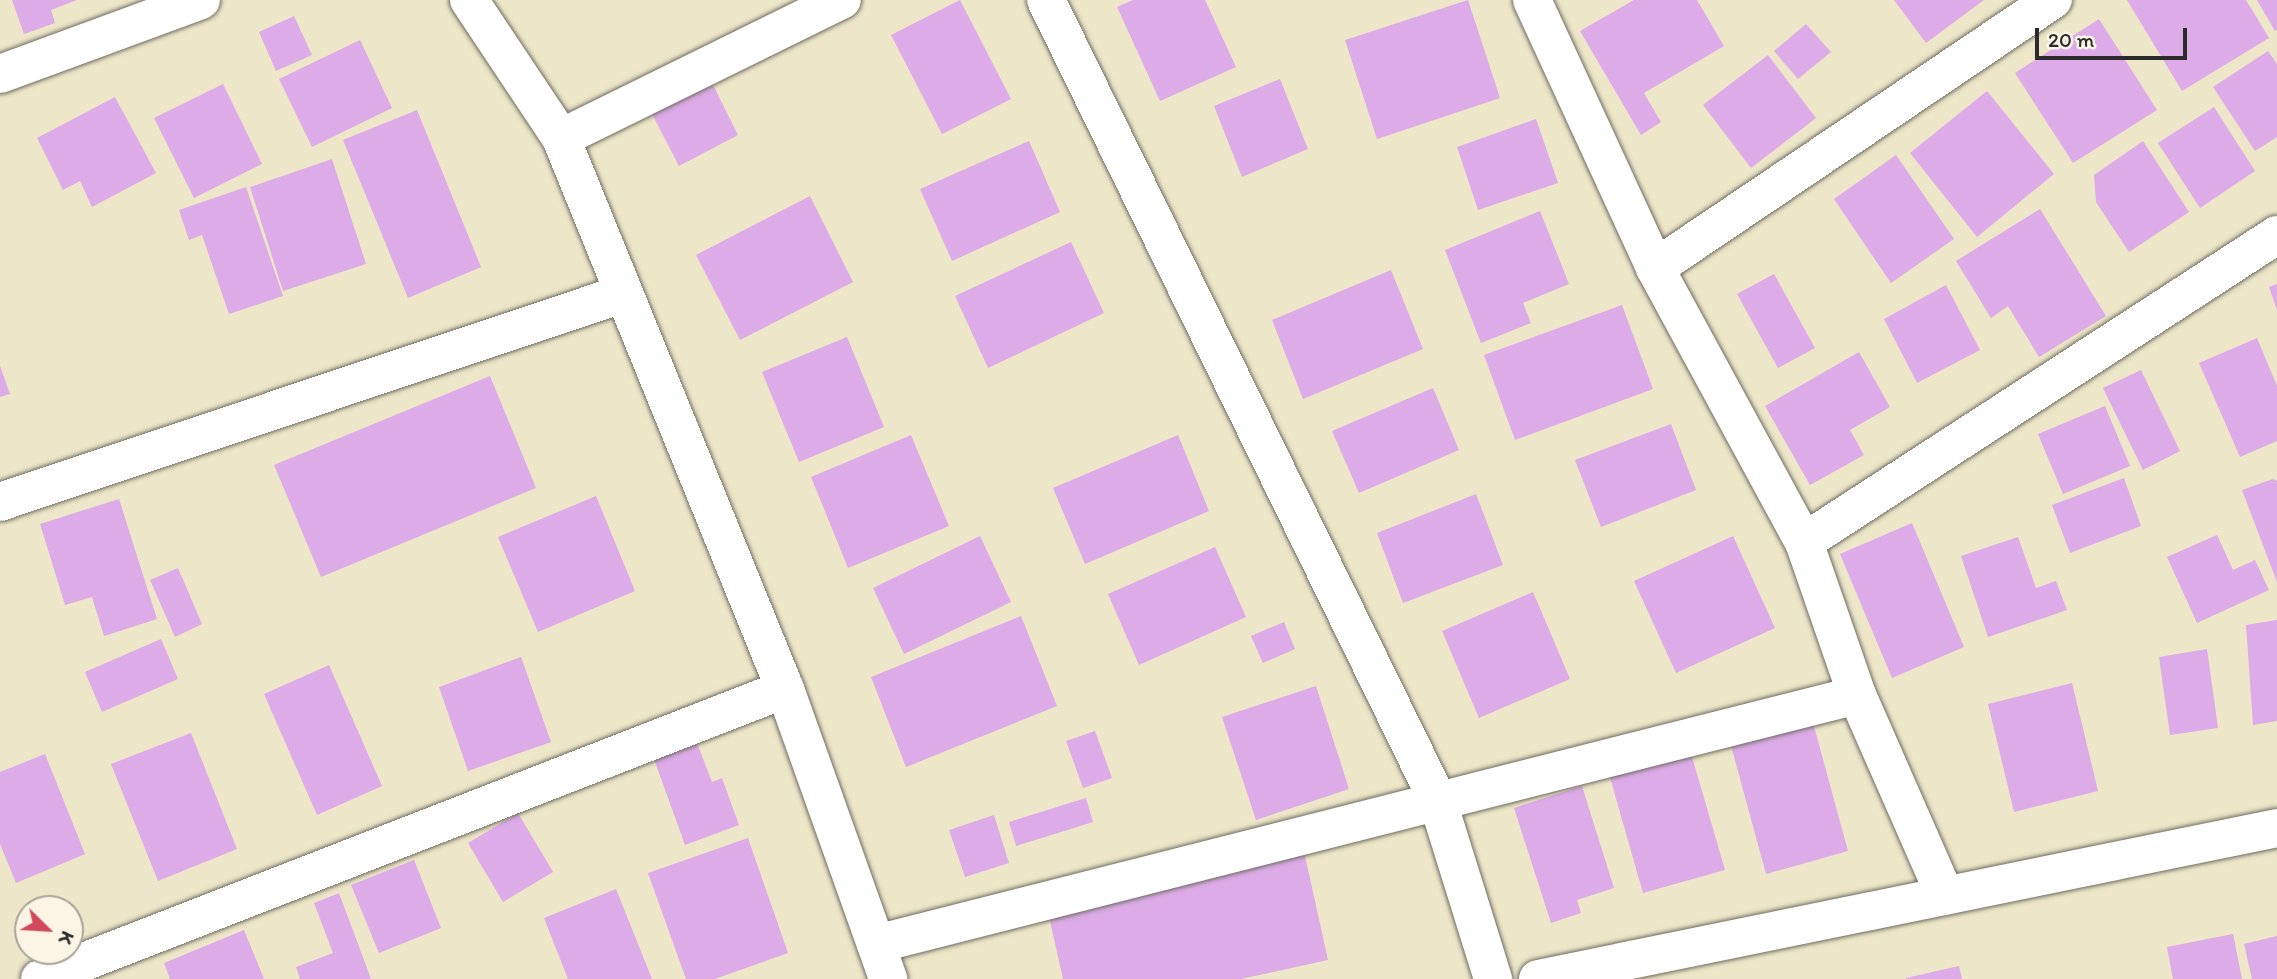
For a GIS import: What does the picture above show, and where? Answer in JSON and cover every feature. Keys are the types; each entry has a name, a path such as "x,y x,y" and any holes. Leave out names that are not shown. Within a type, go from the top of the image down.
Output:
{"street":[{"path":"0,74 201,0"},
{"path":"469,0 561,138 622,294 785,689 888,979"},
{"path":"561,138 842,0"},
{"path":"1046,0 1437,799 1493,979"},
{"path":"1532,0 1655,268 1804,542 1857,695 1945,895"},
{"path":"1655,268 2053,0"},
{"path":"1804,542 2277,235"},
{"path":"0,502 622,294"},
{"path":"40,979 785,689"},
{"path":"876,944 1437,799 1857,695"},
{"path":"1538,979 2277,828"}],"building":[{"path":"12,0 77,0 51,10 55,23 24,34"},
{"path":"960,0 1011,99 942,134 891,35"},
{"path":"1133,0 1205,0 1236,67 1160,101 1117,7"},
{"path":"1468,0 1500,98 1377,139 1345,40"},
{"path":"1634,0 1697,0 1724,46 1644,93 1661,122 1641,135 1580,31"},
{"path":"1894,0 1984,0 1926,43"},
{"path":"2127,0 2246,0 2269,38 2182,91"},
{"path":"2257,0 2277,0 2277,30 2275,31"},
{"path":"294,16 312,55 276,71 259,32"},
{"path":"2099,19 2157,110 2073,163 2015,73"},
{"path":"1806,24 1831,52 1798,79 1774,51"},
{"path":"360,40 392,108 312,147 279,79"},
{"path":"2268,51 2277,64 2277,137 2255,151 2213,87"},
{"path":"1768,55 1816,118 1751,168 1703,105"},
{"path":"1280,79 1308,149 1242,177 1214,106"},
{"path":"712,83 738,135 679,166 652,114"},
{"path":"223,84 262,164 194,198 154,118"},
{"path":"1987,91 2054,174 1977,237 1910,153"},
{"path":"115,97 156,173 92,207 80,181 63,190 37,138"},
{"path":"2214,107 2255,171 2200,208 2158,143"},
{"path":"417,110 481,267 408,298 343,140"},
{"path":"1536,119 1558,183 1478,210 1457,147"},
{"path":"1029,141 1060,212 952,261 920,189"},
{"path":"2143,141 2189,212 2129,252 2096,202 2094,175"},
{"path":"1896,155 1954,239 1891,283 1834,199"},
{"path":"332,159 366,264 283,291 250,187"},
{"path":"246,187 283,296 229,314 202,235 189,240 179,210"},
{"path":"810,196 853,282 740,340 696,255"},
{"path":"2040,209 2106,316 2039,357 2008,306 1991,318 1956,261"},
{"path":"1540,211 1569,284 1523,303 1531,323 1481,343 1445,250"},
{"path":"1071,242 1104,313 988,368 955,296"},
{"path":"1391,270 1423,349 1303,399 1272,320"},
{"path":"1774,274 1815,348 1778,368 1737,294"},
{"path":"2277,284 2277,310 2269,287"},
{"path":"1946,285 1980,350 1917,383 1884,319"},
{"path":"1622,305 1653,389 1515,440 1484,355"},
{"path":"847,337 884,427 799,462 762,372"},
{"path":"2257,338 2277,386 2277,441 2240,457 2199,363"},
{"path":"1859,352 1890,407 1850,430 1864,455 1810,485 1765,406"},
{"path":"0,366 10,394 0,397"},
{"path":"2141,370 2180,451 2143,470 2103,388"},
{"path":"490,376 536,488 321,577 274,465"},
{"path":"1433,388 1459,450 1359,493 1332,431"},
{"path":"2105,406 2130,466 2063,494 2038,434"},
{"path":"1671,424 1696,490 1601,527 1575,460"},
{"path":"911,435 949,526 848,568 811,477"},
{"path":"1178,435 1209,511 1085,564 1053,488"},
{"path":"2124,478 2141,526 2070,553 2052,505"},
{"path":"2273,479 2277,481 2277,582 2242,490"},
{"path":"1476,494 1503,565 1403,603 1377,533"},
{"path":"596,496 635,591 538,632 498,537"},
{"path":"119,499 157,619 104,636 92,597 65,605 40,524"},
{"path":"1912,523 1964,647 1892,678 1840,554"},
{"path":"2217,535 2233,570 2255,560 2269,590 2197,623 2167,557"},
{"path":"980,536 1011,602 904,654 873,588"},
{"path":"1733,536 1775,628 1676,673 1634,581"},
{"path":"2018,537 2036,588 2056,581 2067,610 1988,637 1961,556"},
{"path":"1215,547 1246,617 1139,665 1108,594"},
{"path":"178,568 202,624 175,637 150,580"},
{"path":"1533,592 1570,679 1479,718 1442,631"},
{"path":"1021,616 1057,706 906,767 871,677"},
{"path":"2277,620 2277,721 2253,725 2246,625"},
{"path":"1284,622 1295,649 1263,663 1251,636"},
{"path":"161,639 178,679 102,712 85,672"},
{"path":"2207,649 2218,728 2170,735 2159,657"},
{"path":"521,657 551,742 468,771 439,687"},
{"path":"329,665 382,786 317,815 264,694"},
{"path":"2072,683 2098,791 2014,812 1988,704"},
{"path":"1316,686 1349,789 1256,820 1222,717"},
{"path":"1812,719 1848,851 1766,874 1730,742"},
{"path":"1095,731 1112,778 1083,788 1066,741"},
{"path":"191,733 237,849 158,881 111,764"},
{"path":"697,743 712,782 722,778 739,825 685,845 654,759"},
{"path":"1690,750 1725,870 1643,893 1609,774"},
{"path":"45,754 85,854 16,883 0,844 0,772"},
{"path":"1582,786 1614,888 1577,900 1581,913 1551,923 1514,808"},
{"path":"1086,798 1093,822 1016,846 1009,822"},
{"path":"518,813 553,872 503,902 468,843"},
{"path":"994,815 1009,863 965,877 949,830"},
{"path":"748,838 788,953 715,979 686,979 648,873"},
{"path":"1303,847 1328,960 1241,979 1063,979 1046,903"},
{"path":"414,860 441,928 379,953 351,885"},
{"path":"616,889 652,979 568,979 544,918"},
{"path":"339,893 371,979 300,979 296,967 333,953 314,903"},
{"path":"244,930 264,979 170,979 164,963"},
{"path":"2233,934 2242,979 2173,979 2167,947"},
{"path":"2277,936 2277,979 2252,979 2244,944"},
{"path":"1959,966 1962,979 1906,979 1906,978"}]}
